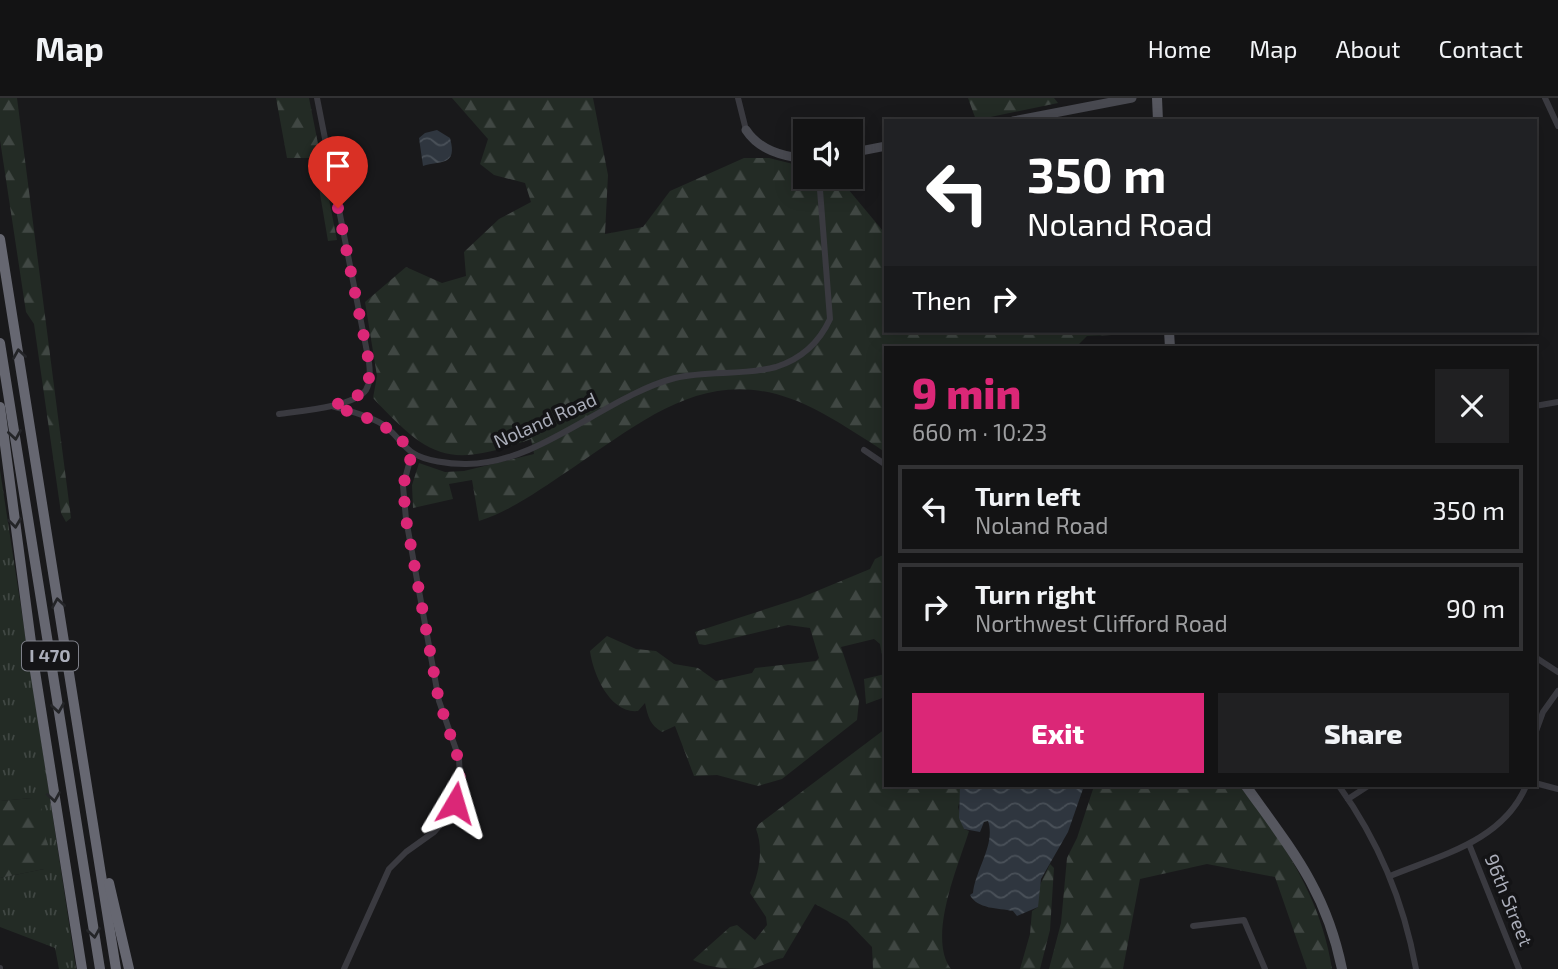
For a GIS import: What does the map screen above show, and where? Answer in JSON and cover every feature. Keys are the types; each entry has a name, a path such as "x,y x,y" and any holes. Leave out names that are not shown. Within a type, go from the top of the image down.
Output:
{"highway":[{"name":"I 470","path":"0,239 116,969"},
{"name":"I 470","path":"0,343 100,969"},
{"path":"0,407 34,665 82,969"},
{"path":"88,791 129,969"}],"main road":[{"path":"1023,119 1132,98"},
{"path":"1157,98 1158,119"},
{"path":"746,130 752,139 774,152 793,156"},
{"path":"863,150 884,146"},
{"path":"1247,787 1308,873 1324,909 1342,969"}],"street":[{"path":"279,414 332,406 362,394 367,387 370,372 317,98"},
{"path":"738,98 746,130"},
{"path":"1545,98 1558,126"},
{"name":"Noland Road","path":"412,453 463,465 498,459 675,379 777,366 810,349 823,335 830,319 820,189"},
{"path":"1537,406 1558,401"},
{"path":"332,406 380,423 396,434 412,453 403,486 406,519 439,701 458,758 460,780 455,803 449,815 434,832 405,852 389,869 344,969"},
{"path":"863,450 884,464"},
{"path":"1537,658 1558,672"},
{"path":"1537,728 1543,712 1558,691"},
{"path":"1537,784 1558,789"},
{"path":"1340,787 1390,876 1416,969"},
{"path":"1348,799 1366,787"},
{"path":"1390,876 1483,837 1506,818 1525,787"},
{"name":"96th Street","path":"1469,844 1519,969"},
{"path":"1193,926 1244,920 1265,969"}],"green space":[{"path":"0,98 17,98 71,518 66,522 61,513 34,324 26,312 0,140"},
{"path":"276,98 309,98 337,240 328,241 319,188 309,158 287,158"},
{"path":"452,98 593,98 608,175 605,234 643,227 670,191 744,158 769,158 793,164 793,189 848,189 883,231 884,333 1161,333 1087,336 1077,346 884,346 884,451 822,413 785,397 751,390 719,391 689,398 660,411 527,498 479,521 472,480 449,484 453,499 413,508 412,485 419,463 445,472 464,471 534,454 531,439 480,454 443,453 411,435 373,398 377,376 365,302 406,267 442,283 466,276 464,252 499,219 531,202 525,183 494,175 480,164 488,139"},
{"path":"968,98 1054,98 1058,103 981,119 976,119"},
{"path":"0,470 76,969 59,969 55,948 0,927 0,878 44,869 32,798 0,801"},
{"path":"884,554 884,666 880,644 874,639 841,647 859,701 857,720 782,779 758,786 717,775 694,776 675,726 662,732 650,720 645,703 638,711 619,706 599,681 590,651 607,636 636,649 656,651 674,664 698,668 716,681 752,673 755,668 816,661 819,658 810,628 788,625 705,645 699,644 695,632 800,598 870,569 875,559"},
{"path":"884,674 884,697 866,704 864,679"},
{"path":"884,730 884,787 960,787 962,793 958,807 964,829 969,831 952,882 943,921 944,955 951,969 873,969 872,947 847,921 815,904 783,958 752,969 714,967 693,960 730,927 737,925 755,940 767,925 766,917 750,893 759,862 760,845 756,829 759,824"},
{"path":"1094,787 1243,787 1286,850 1310,894 1327,943 1332,969 1307,969 1275,877 1207,864 1140,879 1123,969 1049,969 1061,923 1067,858 1077,838"},
{"path":"32,798 41,803 49,862 44,869 0,878 0,801"},
{"path":"1050,864 1054,868 1050,930 1040,969 1020,969 1030,934 1032,911 1038,907 1038,889"}],"water":[{"path":"437,130 450,138 452,154 446,161 423,166 419,138 425,133"},
{"path":"960,787 1084,787 1068,832 1041,879 1038,907 1017,916 1013,911 978,903 970,895 973,893 987,848 990,830 988,821 984,822 980,832 964,829 959,818"}],"route":[{"path":"338,208 369,362 369,380 362,394 332,406 380,423 396,434 412,453 403,486 406,519 439,701 458,758 460,780 455,803"}]}
